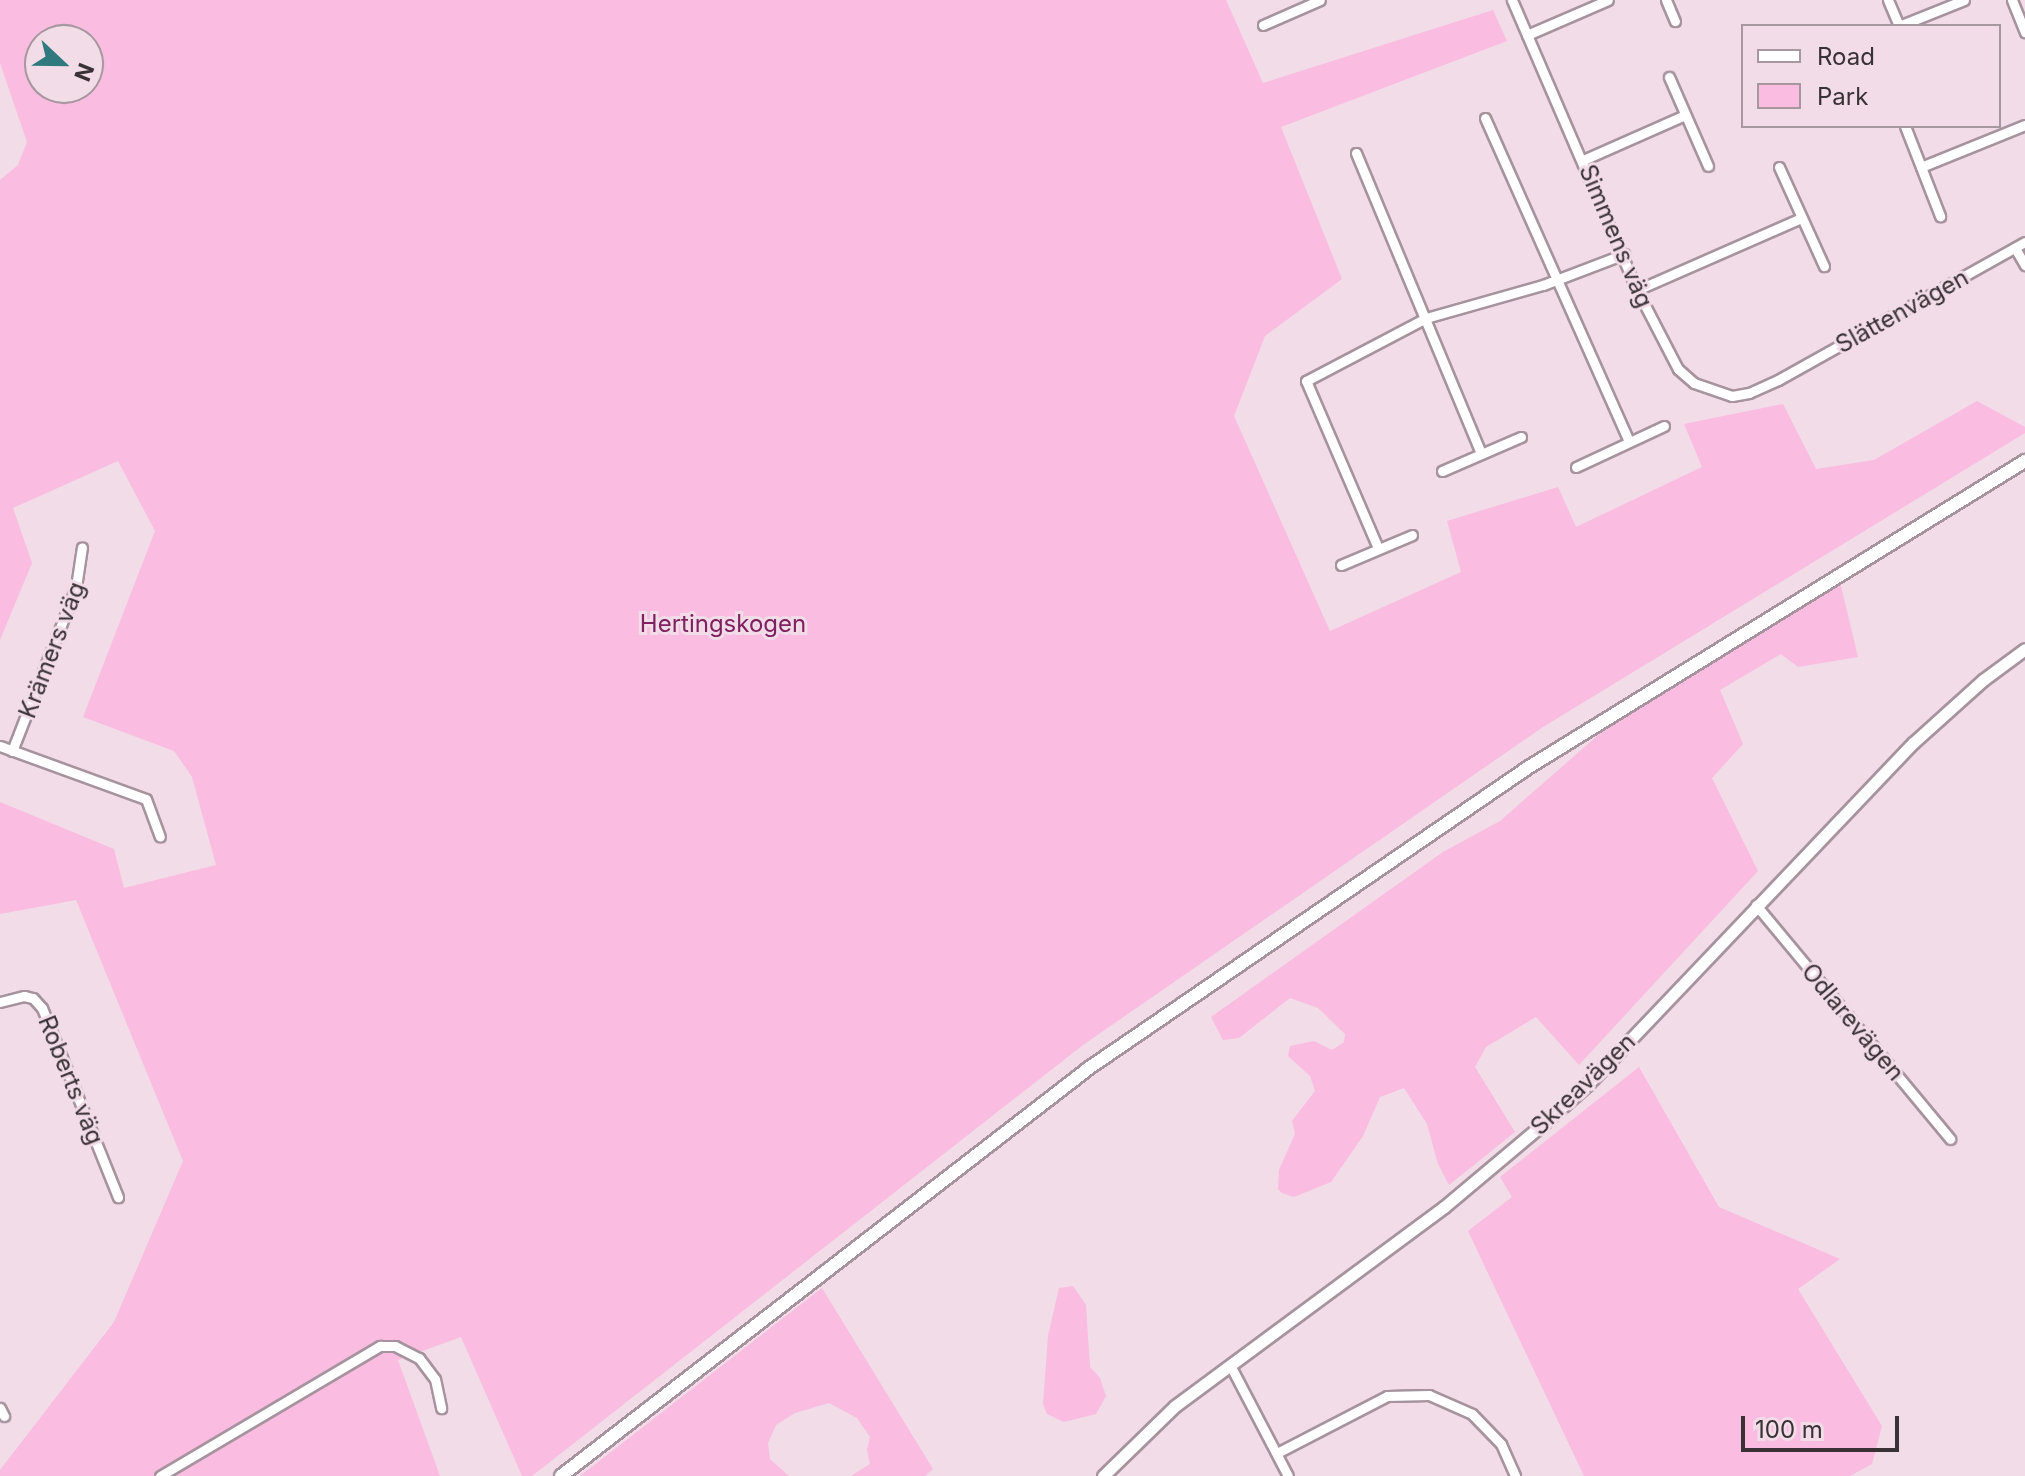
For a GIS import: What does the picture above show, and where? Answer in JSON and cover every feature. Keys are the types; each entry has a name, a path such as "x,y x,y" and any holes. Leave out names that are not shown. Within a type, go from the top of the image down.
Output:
{"main road":[{"path":"561,1476 1089,1068 1529,767 2025,461"}],"street":[{"path":"1285,0 1291,13"},
{"path":"1263,25 1320,0"},
{"name":"Simmens väg","path":"1512,0 1637,290 1678,369 1694,383 1732,396 1778,380"},
{"path":"1527,35 1608,0"},
{"path":"1666,0 1675,21"},
{"path":"1888,0 1898,24"},
{"path":"1904,24 1964,0"},
{"path":"2012,0 2025,32"},
{"path":"1669,77 1708,166"},
{"path":"1583,160 1685,115"},
{"path":"1485,118 1559,278 1629,441"},
{"path":"1921,167 2025,125"},
{"path":"1906,128 1940,216"},
{"path":"1356,153 1481,454"},
{"path":"1779,167 1824,266"},
{"path":"1637,290 1801,218"},
{"path":"2020,245 2025,265"},
{"name":"Slättenvägen","path":"1778,380 2020,245"},
{"path":"1378,548 1306,381 1426,318 1559,278 1624,254"},
{"path":"1576,467 1664,426"},
{"path":"1442,471 1521,437"},
{"path":"1341,565 1412,535"},
{"name":"Krämers väg","path":"12,751 81,572 82,547"},
{"name":"Skreavägen","path":"1103,1476 1175,1406 1432,1216 1588,1084 1913,743 1983,680 2025,649"},
{"path":"0,746 146,799 160,837"},
{"name":"Odlarevägen","path":"1756,905 1950,1139"},
{"name":"Roberts väg","path":"0,1002 24,996 33,998 42,1008 118,1197"},
{"path":"160,1476 380,1346 395,1346 419,1358 435,1379 441,1408"},
{"path":"1230,1365 1288,1476"},
{"path":"1277,1453 1387,1396 1429,1395 1472,1414 1501,1444 1515,1476"}],"green space":[{"name":"Hertingskogen","path":"0,0 1226,0 1263,83 1493,10 1507,41 1281,127 1342,279 1265,336 1234,416 1330,631 1461,572 1447,521 1558,487 1576,527 1702,467 1684,424 1783,404 1816,469 1874,460 1977,401 2025,427 2025,433 1543,727 1083,1045 532,1476 522,1476 461,1337 398,1360 440,1476 0,1476 0,1470 114,1322 183,1161 76,900 0,914 0,802 114,849 124,888 216,865 192,777 174,751 83,717 155,531 118,461 13,508 32,563 0,640 0,180 18,165 27,142 0,63"},
{"path":"1840,582 1858,657 1798,667 1781,654 1720,690 1743,744 1712,778 1758,871 1579,1065 1536,1017 1486,1047 1475,1067 1515,1132 1449,1185 1438,1164 1427,1124 1404,1088 1380,1097 1363,1136 1331,1182 1294,1197 1282,1193 1278,1189 1279,1170 1295,1134 1292,1121 1315,1091 1310,1076 1288,1056 1290,1046 1314,1041 1332,1050 1344,1042 1345,1034 1318,1008 1290,998 1239,1038 1223,1040 1211,1017 1443,852 1500,821 1604,730"},
{"path":"1639,1067 1719,1207 1840,1259 1798,1289 1882,1426 1872,1464 1850,1476 1584,1476 1468,1231 1512,1197 1500,1177"},
{"path":"1073,1286 1086,1305 1090,1367 1100,1378 1106,1396 1096,1414 1064,1422 1047,1414 1043,1404 1048,1336 1059,1288"},
{"path":"822,1288 933,1469 925,1476 851,1476 870,1464 867,1449 870,1437 857,1418 829,1403 795,1413 776,1425 768,1443 770,1459 789,1476 580,1476"}]}
